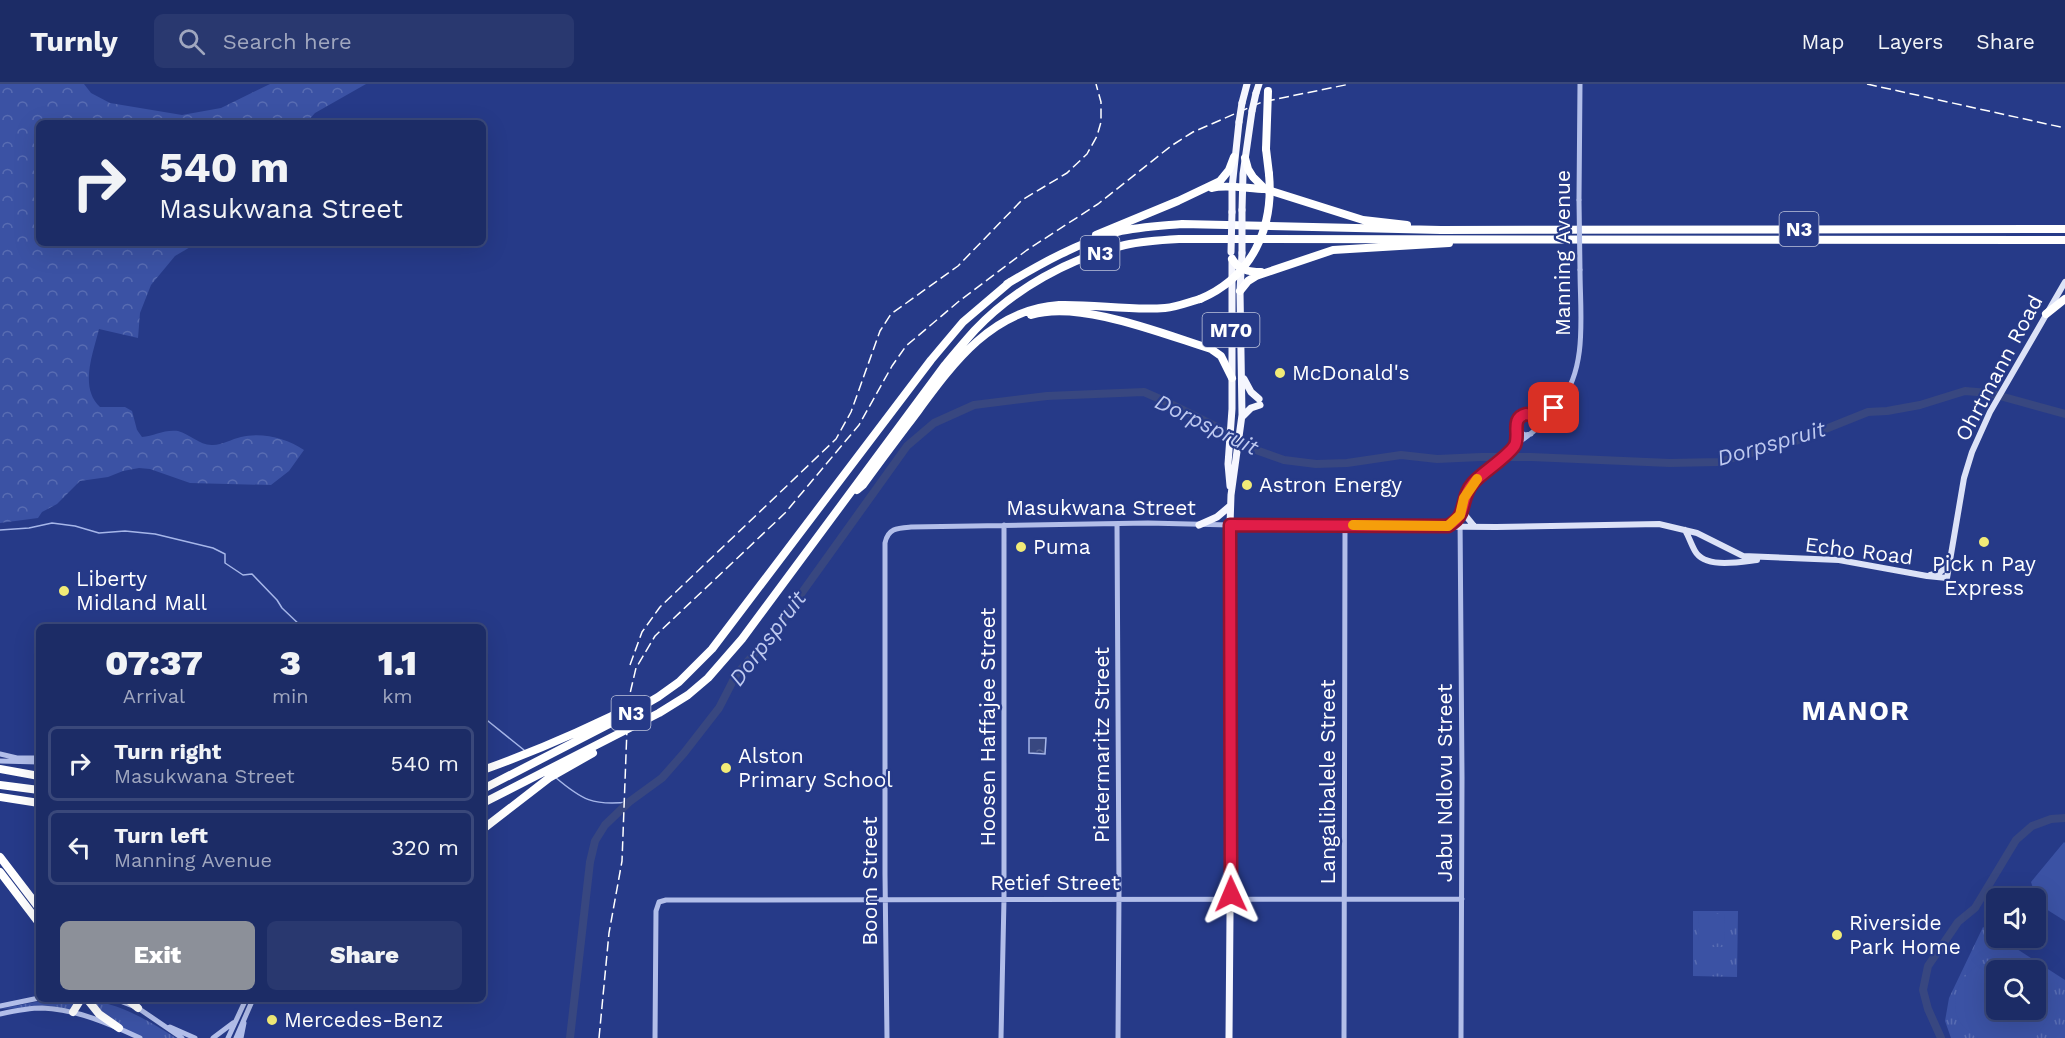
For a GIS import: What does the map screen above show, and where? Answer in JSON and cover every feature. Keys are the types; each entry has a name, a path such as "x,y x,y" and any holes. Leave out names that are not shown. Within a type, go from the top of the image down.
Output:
{"highway":[{"path":"843,503 863,484 947,372 984,334 998,324 1039,308 1060,305 1167,308 1200,299 1222,288 1242,269 1253,254 1269,214 1269,174 1266,149 1268,88"},
{"path":"1007,284 1039,262 1085,239 1220,181 1229,170 1234,157"},
{"path":"1245,158 1248,169 1265,189"},
{"path":"1188,196 1216,187 1265,189 1364,220 1441,230"},
{"name":"N3","path":"486,787 625,716 679,682 712,649 931,360 963,322 1007,284 1041,264 1088,242 1119,232 1182,224 1441,230 2065,229"},
{"name":"N3","path":"550,773 688,695 708,678 725,660 945,365 976,330 1002,306 1027,287 1058,269 1124,245 1179,239 2065,240"},
{"path":"1240,291 1252,278 1333,250 1442,245 1466,240"},
{"path":"1232,255 1236,265 1242,269 1260,272 1274,270"},
{"path":"2046,314 2065,299"},
{"path":"965,353 1001,328 1018,320 1036,314 1075,311 1120,321 1211,349 1221,356 1232,378"},
{"path":"486,769 528,754 654,695 712,649"},
{"path":"0,769 36,775"},
{"path":"486,802 550,773"},
{"path":"486,826 550,773"},
{"path":"0,785 36,790"},
{"path":"0,797 36,803"},
{"path":"0,857 36,904"},
{"path":"0,872 36,919"},
{"path":"73,1012 79,1002"},
{"path":"89,1002 99,1014 119,1028"},
{"path":"131,1002 138,1008"}],"main road":[{"path":"1232,255 1234,157 1247,84"},
{"path":"1242,189 1252,111 1259,84"},
{"name":"M70","path":"1231,1038 1230,506 1242,417 1240,291 1242,189"},
{"name":"M70","path":"1231,495 1228,464 1232,422 1230,281 1232,255"},
{"name":"Ohrtmann Road","path":"1947,578 1964,478 1972,452 1990,412 2065,282"},
{"path":"1242,377 1260,402 1242,417"},
{"path":"1199,525 1217,517 1230,506"},
{"path":"1448,526 1461,512 1474,526"},
{"name":"Masukwana Street","path":"1230,525 1460,527 1640,523 1665,525 1685,530"},
{"name":"Echo Road","path":"1685,530 1697,533 1737,554 1767,558 1839,560 1947,578"},
{"name":"Echo Road","path":"1685,530 1695,552 1708,561 1746,561 1767,558"},
{"path":"1927,576 1939,573 1949,565"}],"street":[{"name":"Manning Avenue","path":"1536,425 1566,394 1578,364 1580,84"},
{"path":"1513,449 1517,430 1516,422 1520,416 1549,413"},
{"path":"1460,527 1461,512 1468,489 1495,463 1531,434 1536,425 1532,416"},
{"path":"1517,430 1525,435 1531,434"},
{"name":"Pietermaritz Street","path":"1117,524 1118,1038"},
{"name":"Masukwana Street","path":"885,543 890,531 898,528 1005,525 1230,525"},
{"name":"Hoosen Haffajee Street","path":"1001,1038 1004,899 1005,525"},
{"name":"Langalibalele Street","path":"1344,1038 1345,525"},
{"name":"Jabu Ndlovu Street","path":"1460,527 1461,1038"},
{"name":"Boom Street","path":"885,543 887,1038"},
{"path":"0,754 36,760"},
{"path":"0,761 36,760"},
{"name":"Retief Street","path":"655,1038 656,910 659,902 666,900 1462,899"},
{"path":"0,1006 36,999"},
{"path":"123,1002 138,1008 182,1038"},
{"path":"228,1038 245,1002"},
{"path":"236,1038 252,1002"},
{"path":"0,1014 42,1008 73,1012 140,1038"},
{"path":"241,1038 246,1015"},
{"path":"213,1038 237,1020"},
{"path":"166,1026 195,1038"}],"green space":[{"path":"0,84 84,84 91,93 110,103 182,115 221,108 270,84 366,84 315,113 309,120 36,120 36,246 192,246 175,256 151,285 140,313 138,338 99,329 91,359 89,380 90,390 100,407 125,407 132,411 137,430 142,437 178,431 204,444 213,445 257,435 282,439 304,450 289,471 271,485 190,483 150,469 139,468 108,477 80,481 57,504 42,512 38,518 0,523"},
{"path":"2064,842 2065,921 2046,909 2046,888 2033,888 2031,882"},
{"path":"1693,911 1738,911 1737,977 1693,976"},
{"path":"1699,914 1725,914 1724,941 1698,941"},
{"path":"1983,927 1986,929 1986,948 2015,948 2034,960 1986,960 1986,1020 2046,1020 2046,968 2065,980 2065,1038 1951,1038 1945,1021 1949,998"},
{"path":"1698,947 1725,947 1725,973 1698,973"},
{"path":"1986,964 1986,1020 2046,1020 2046,988 2050,1000 2049,1015 2045,1022 2035,1038 1978,1038 1961,1023 1955,1007 1957,990 1966,975 1975,967"},
{"path":"36,1002 77,1002 72,1009 34,1007 0,1009"},
{"path":"91,1002 101,1002 123,1009 176,1038 143,1038 127,1032 100,1012"}],"water":[{"path":"1029,738 1046,738 1045,754 1029,753"}],"waterway":[{"name":"Dorpspruit","path":"570,1038 590,862 595,841 605,825 629,802 662,778 684,753 719,708 736,675 778,626 907,446 934,423 974,405 1047,396 1144,392 1223,430 1256,450 1284,460 1316,464 1347,463 1401,455 1437,459 1531,457 1670,463 1718,462 1793,442 1868,412 1920,405 1965,391 1989,393 2065,414"},
{"path":"0,530 29,528 52,523 75,526 99,533 125,531 155,534 213,548 225,554 225,563 243,575 252,574 299,624"},
{"path":"486,719 524,750"},
{"path":"555,777 589,800 606,803 629,802"},
{"path":"1941,1038 1928,1009 1923,990 1928,966 1958,922 1975,908 2016,840 2032,826 2051,819 2065,818"}],"railway":[{"path":"630,665 642,632 660,607 836,439 851,412 880,331 891,314 958,266 1022,200 1067,173 1087,154 1097,136 1101,122 1101,102 1096,84"},
{"path":"599,1038 609,933 622,861 628,702 636,668 655,636 785,513 859,425 892,366 906,346 958,302 1027,250 1098,204 1171,146 1193,132 1262,102 1350,84"},
{"path":"1867,84 2065,128"}],"slow traffic":[{"path":"1353,525 1448,526 1460,515 1468,489 1477,479"}],"place":[{"name":"McDonald's","path":"1280,373"},
{"name":"Astron Energy","path":"1247,485"},
{"name":"Pick n Pay Express","path":"1984,542"},
{"name":"Puma","path":"1021,547"},
{"name":"Liberty Midland Mall","path":"64,591"},
{"name":"Alston Primary School","path":"726,768"},
{"name":"Riverside Park Home","path":"1837,935"},
{"name":"Mercedes-Benz","path":"272,1020"}],"district":[{"name":"MANOR","path":"1856,711"}],"route":[{"path":"1231,894 1230,525 1448,526 1460,515 1468,489 1481,475 1514,448 1517,436 1516,422 1519,417 1526,414 1543,415 1554,408"}]}
